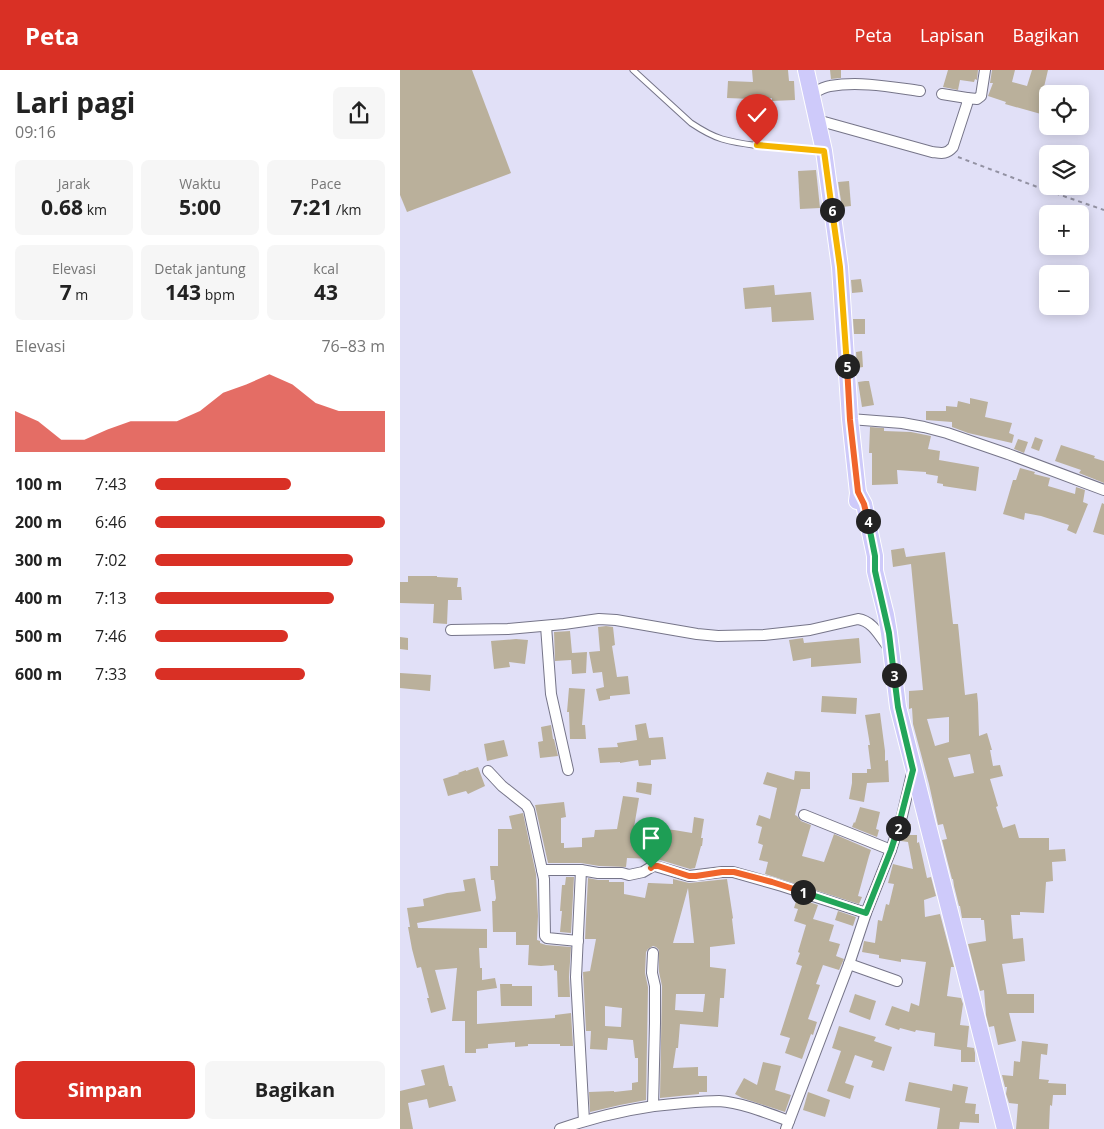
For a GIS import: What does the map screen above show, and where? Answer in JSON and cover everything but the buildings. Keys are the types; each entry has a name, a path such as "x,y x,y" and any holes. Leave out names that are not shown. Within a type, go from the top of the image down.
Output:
{"main road":[{"path":"806,70 824,151 840,267 850,420 859,501 886,615 898,707 1005,1129"}],"street":[{"path":"942,94 977,99 981,96 985,70"},
{"path":"812,94 829,86 854,84 878,85 920,91"},
{"path":"817,120 941,154 949,152 953,147 967,104 967,98"},
{"path":"850,420 902,423 947,433 1104,490"},
{"path":"451,630 508,629 599,619 616,620 697,634 718,636 764,635 810,630 858,619 870,624 892,652"},
{"path":"546,626 552,694 568,770"},
{"path":"488,770 502,786 526,805 529,810 544,879 545,936 547,938 578,941"},
{"path":"560,1129 584,1121 653,1106 720,1101 753,1108 788,1125 891,850 902,816 913,770"},
{"path":"804,815 891,850"},
{"path":"542,870 581,870 628,875 643,872 656,866 689,876 734,872 866,913"},
{"path":"581,870 576,977 584,1121"},
{"path":"653,1106 655,986 652,972 654,953"},
{"path":"849,964 898,981"}],"lane":[{"path":"633,70 691,123 721,139 773,147 824,151"}],"path":[{"path":"949,152 993,171 1104,210"}],"route":[{"path":"651,868 658,866 689,876 734,872 866,913 891,850 902,816 913,770 898,707 892,652 886,615 875,571 875,556 864,504 858,492 850,420 840,267 824,151 757,145"}]}
